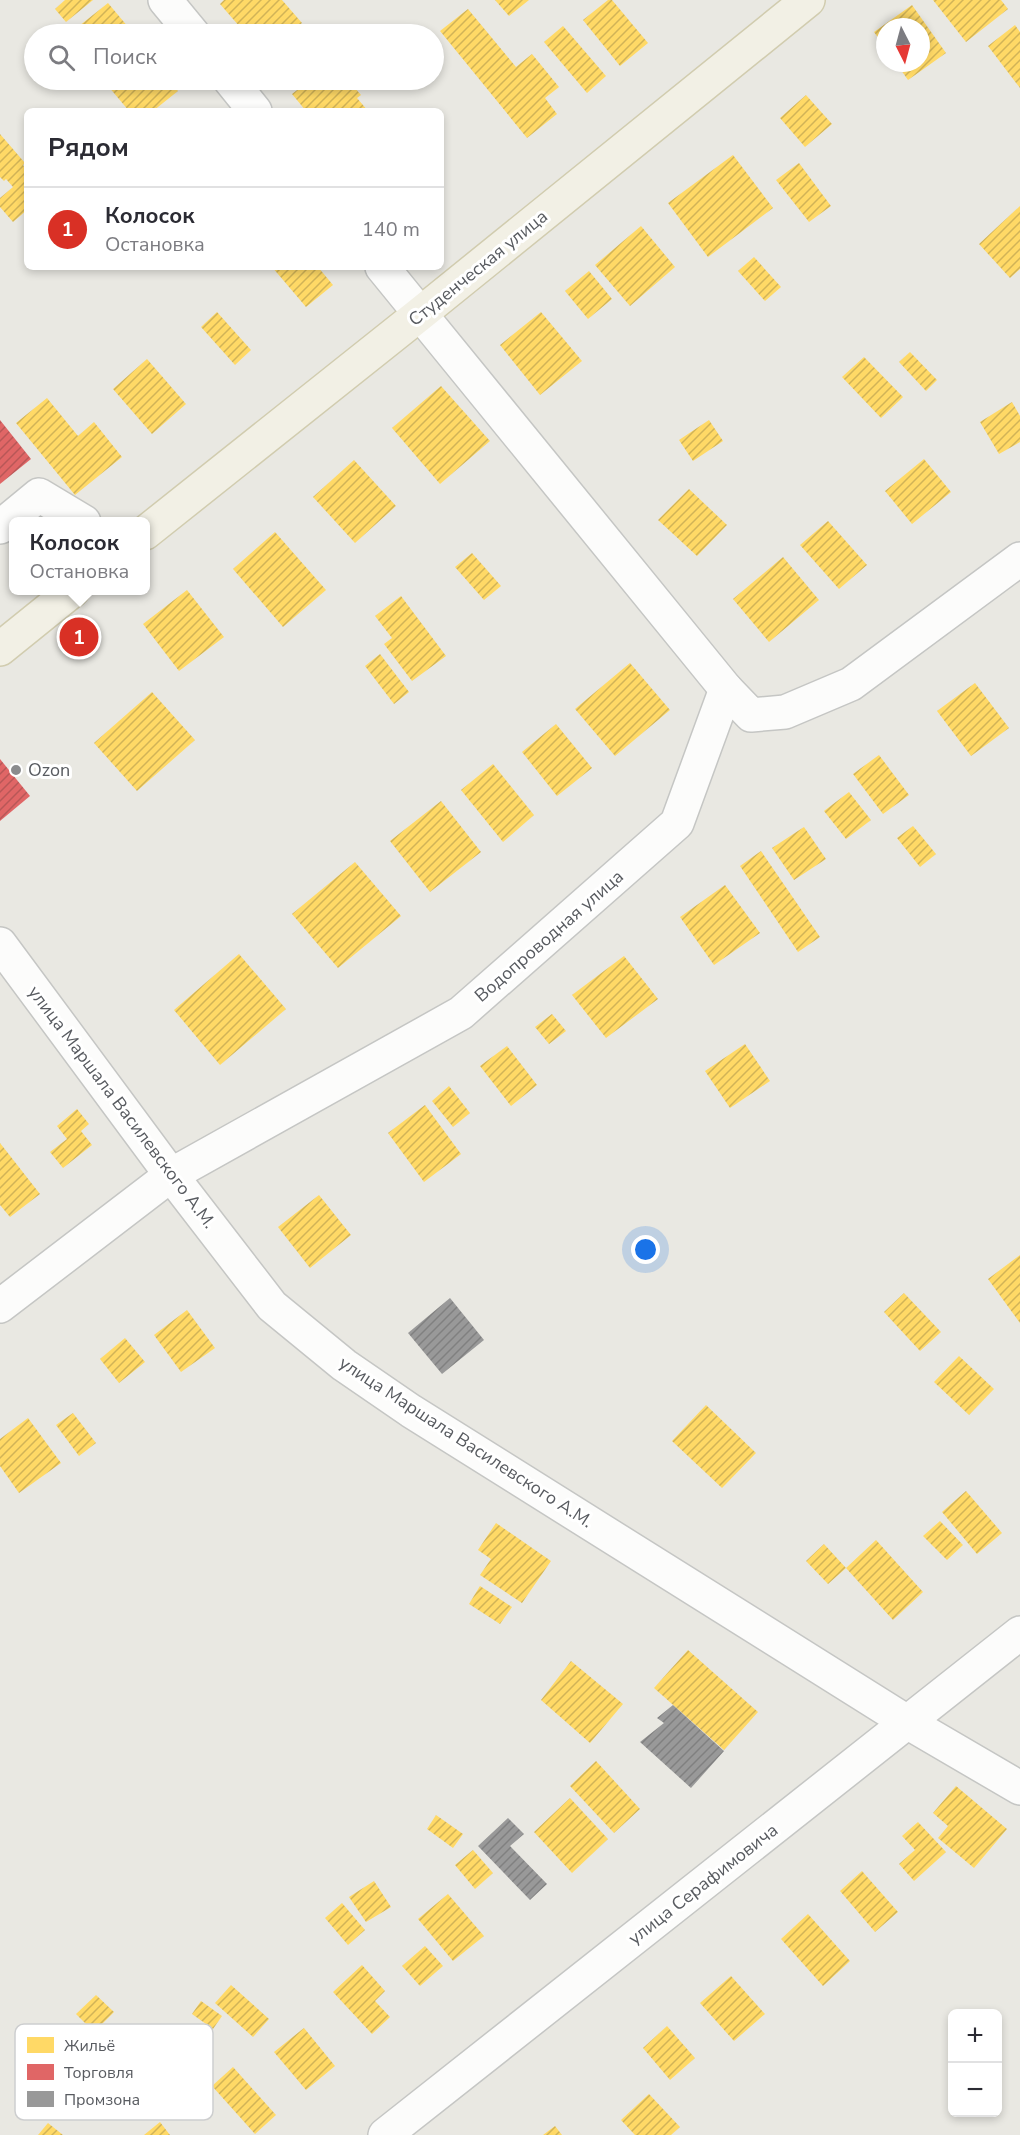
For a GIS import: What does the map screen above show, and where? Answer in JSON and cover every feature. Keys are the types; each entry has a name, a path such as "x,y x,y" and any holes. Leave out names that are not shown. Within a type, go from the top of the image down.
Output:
{"main road":[{"name":"Студенческая улица","path":"150,529 808,0"},
{"path":"0,649 68,595"}],"street":[{"path":"165,0 185,24"},
{"path":"238,90 253,108"},
{"path":"384,270 726,689 751,715 785,712 851,684 1020,559"},
{"path":"12,517 39,495 76,517"},
{"name":"Водопроводная улица","path":"0,1306 171,1174 461,1013 676,823 726,689"},
{"name":"улица Маршала Василевского А.М.","path":"0,944 272,1306 344,1365 411,1411 908,1722 1020,1788"},
{"name":"улица Серафимовича","path":"385,2135 1020,1633"}],"building: Жильё":[{"path":"65,0 93,0 66,22 55,9"},
{"path":"224,0 282,0 302,23 237,24 220,4"},
{"path":"495,0 529,0 509,16"},
{"path":"608,0 612,0 648,43 620,66 583,20"},
{"path":"933,0 1001,0 1008,9 966,42"},
{"path":"108,3 126,24 82,24"},
{"path":"912,5 921,18 894,18"},
{"path":"468,9 516,67 532,54 559,87 545,98 557,114 527,138 444,36 444,28"},
{"path":"1015,25 1020,32 1020,88 988,46"},
{"path":"563,26 606,76 587,93 544,42"},
{"path":"930,30 946,53 930,64"},
{"path":"902,72 919,72 908,80"},
{"path":"111,90 178,91 157,108 126,108"},
{"path":"297,90 357,90 361,95 357,98 365,108 304,108 292,94"},
{"path":"806,95 832,124 805,147 780,118"},
{"path":"0,134 24,162 24,213 13,222 0,207 0,198 13,187 6,179 4,181 0,177"},
{"path":"733,155 773,208 708,257 668,203"},
{"path":"799,163 831,206 809,222 776,180"},
{"path":"1020,206 1020,269 1010,278 979,244"},
{"path":"641,226 675,267 630,306 595,265"},
{"path":"754,257 781,287 765,301 738,271"},
{"path":"275,270 320,270 333,285 306,307"},
{"path":"589,271 612,299 588,319 565,291"},
{"path":"217,312 251,350 235,365 201,327"},
{"path":"541,312 582,361 540,395 500,345"},
{"path":"910,352 937,380 926,391 899,362"},
{"path":"864,357 903,397 881,418 842,377"},
{"path":"147,359 186,404 152,434 113,389"},
{"path":"441,386 490,441 440,484 392,428"},
{"path":"47,398 78,436 94,422 122,457 75,495 16,423"},
{"path":"1012,402 1020,416 1020,442 999,454 980,422"},
{"path":"709,420 723,441 693,461 679,440"},
{"path":"924,459 951,492 912,524 885,491"},
{"path":"354,460 396,506 355,543 313,497"},
{"path":"689,489 727,525 697,556 658,520"},
{"path":"828,521 867,565 839,589 800,545"},
{"path":"275,532 326,590 283,627 233,569"},
{"path":"472,553 501,586 484,600 455,567"},
{"path":"783,557 819,600 769,642 733,599"},
{"path":"187,590 224,637 179,671 143,624"},
{"path":"401,596 446,656 412,681 384,644 392,638 375,616"},
{"path":"380,654 409,692 394,704 365,666"},
{"path":"630,663 670,710 615,756 575,709"},
{"path":"975,683 1009,728 971,756 937,711"},
{"path":"152,692 195,740 137,791 94,743"},
{"path":"556,724 592,768 557,796 522,752"},
{"path":"879,755 909,795 883,814 853,774"},
{"path":"493,764 534,815 503,842 461,790"},
{"path":"849,792 871,820 846,839 824,811"},
{"path":"441,801 481,852 430,892 390,841"},
{"path":"913,826 936,854 920,867 897,838"},
{"path":"804,827 826,859 794,880 772,848"},
{"path":"761,851 820,937 798,952 740,866"},
{"path":"355,862 401,916 338,968 292,914"},
{"path":"725,885 760,933 714,965 680,917"},
{"path":"239,954 286,1009 220,1065 174,1010"},
{"path":"624,956 658,999 606,1038 572,995"},
{"path":"552,1014 566,1031 549,1044 535,1027"},
{"path":"745,1044 770,1081 730,1108 705,1071"},
{"path":"507,1046 537,1085 511,1106 480,1066"},
{"path":"449,1086 470,1113 453,1127 432,1101"},
{"path":"425,1105 461,1154 424,1182 388,1133"},
{"path":"77,1109 89,1124 81,1131 92,1145 63,1168 50,1152 67,1139 57,1126"},
{"path":"0,1143 40,1194 10,1217 0,1205"},
{"path":"319,1195 351,1235 310,1268 278,1227"},
{"path":"1020,1255 1020,1323 988,1279"},
{"path":"904,1293 941,1332 920,1351 884,1312"},
{"path":"187,1310 215,1348 181,1372 154,1335"},
{"path":"125,1338 145,1362 119,1383 100,1359"},
{"path":"959,1356 994,1389 969,1415 934,1382"},
{"path":"706,1405 756,1453 722,1488 672,1441"},
{"path":"73,1413 96,1443 79,1456 56,1425"},
{"path":"28,1418 61,1463 19,1493 0,1466 0,1439"},
{"path":"966,1491 1002,1533 977,1554 942,1512"},
{"path":"940,1521 963,1545 947,1560 923,1536"},
{"path":"496,1523 551,1561 522,1603 480,1575 491,1559 478,1550"},
{"path":"876,1540 923,1592 893,1620 846,1568"},
{"path":"824,1544 846,1568 828,1584 806,1561"},
{"path":"480,1586 512,1607 500,1624 469,1604"},
{"path":"688,1650 758,1712 724,1750 654,1688"},
{"path":"571,1661 623,1704 590,1743 541,1700"},
{"path":"596,1761 640,1809 614,1833 570,1786"},
{"path":"956,1786 1007,1829 974,1868 938,1838 948,1826 933,1813"},
{"path":"570,1798 608,1839 572,1873 534,1832"},
{"path":"436,1815 463,1834 453,1848 427,1829"},
{"path":"918,1822 946,1852 914,1881 899,1864 915,1850 902,1836"},
{"path":"473,1850 493,1873 475,1889 455,1865"},
{"path":"862,1871 898,1912 875,1932 840,1891"},
{"path":"374,1881 391,1907 366,1922 349,1897"},
{"path":"448,1894 484,1936 453,1961 418,1919"},
{"path":"342,1903 365,1930 348,1945 325,1918"},
{"path":"808,1914 850,1961 823,1986 781,1939"},
{"path":"425,1946 443,1966 420,1986 402,1966"},
{"path":"362,1965 385,1991 375,2001 390,2017 372,2034 333,1992"},
{"path":"731,1976 765,2014 734,2041 700,2003"},
{"path":"231,1985 269,2019 253,2037 215,2003"},
{"path":"96,1995 114,2012 102,2024 86,2024 76,2014"},
{"path":"201,2001 222,2016 213,2029 213,2024 206,2024 192,2014"},
{"path":"667,2026 695,2058 670,2080 643,2048"},
{"path":"304,2028 335,2066 306,2090 274,2052"},
{"path":"233,2067 276,2115 255,2134 213,2085"},
{"path":"649,2094 680,2127 671,2135 635,2135 621,2120"},
{"path":"160,2122 170,2135 144,2135"},
{"path":"48,2123 63,2135 38,2135"},
{"path":"555,2126 562,2135 543,2135"}],"building: Торговля":[{"path":"0,420 31,459 0,484"},
{"path":"0,759 30,796 0,821"}],"building: Промзона":[{"path":"450,1298 484,1340 442,1374 408,1333"},
{"path":"673,1705 724,1751 691,1788 640,1742 664,1723 657,1718"},
{"path":"508,1818 524,1834 510,1846 547,1884 530,1900 478,1846"}],"place":[{"name":"Колосок","path":"79,637"},
{"name":"Ozon","path":"16,770"}]}
